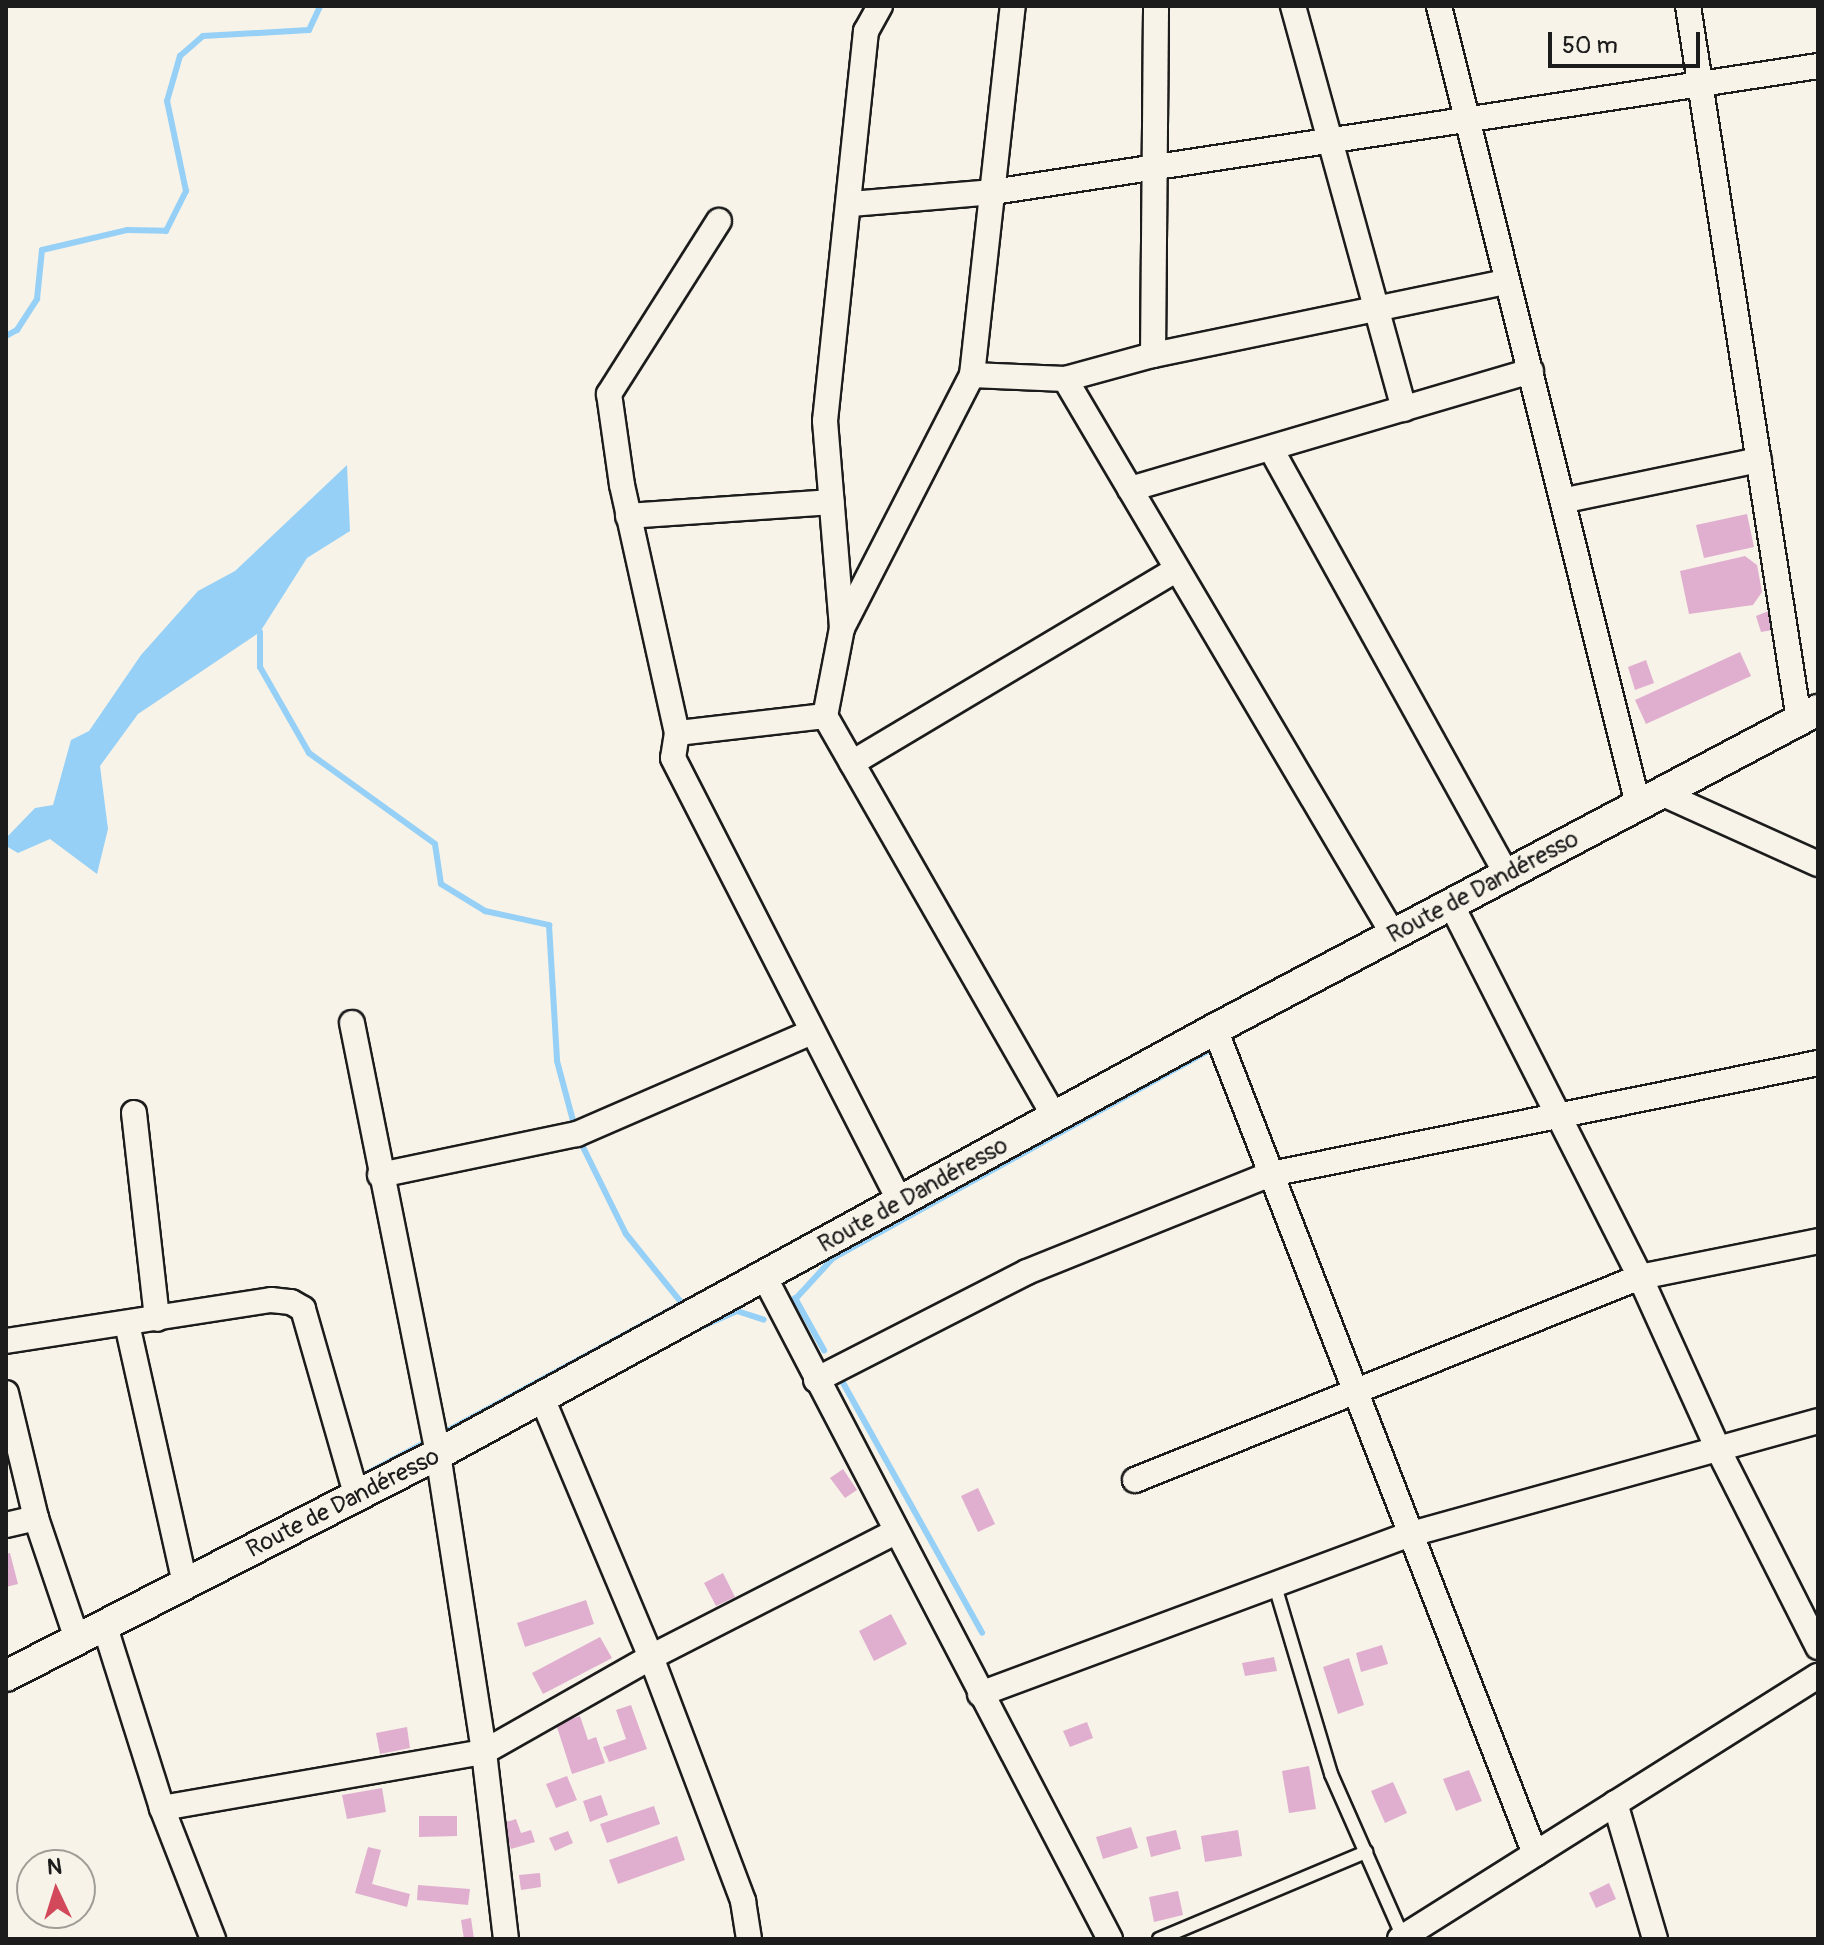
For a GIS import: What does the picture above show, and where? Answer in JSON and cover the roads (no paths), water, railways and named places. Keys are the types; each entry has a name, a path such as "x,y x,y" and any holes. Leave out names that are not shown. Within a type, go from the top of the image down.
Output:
{"street":[{"path":"880,6 866,31 851,204 825,421 842,628 825,716 1055,1117"},
{"path":"842,628 972,375 1013,6"},
{"path":"1153,355 1156,6"},
{"path":"1293,6 1404,409"},
{"path":"1439,6 1504,282 1650,799 1818,864"},
{"path":"1688,6 1759,460 1809,715"},
{"path":"851,204 993,192 1330,143 1818,66"},
{"path":"719,221 609,394 628,516 677,733 673,758 900,1202"},
{"path":"972,375 1065,379 1153,355 1504,282"},
{"path":"1130,489 1531,371"},
{"path":"1065,379 1393,934"},
{"path":"1271,449 1507,874"},
{"path":"1566,500 1759,460"},
{"path":"628,516 832,502"},
{"path":"852,763 1177,569"},
{"name":"Route de Dandéresso","path":"6,1676 438,1454 765,1278 1215,1029 1809,715"},
{"path":"677,733 825,716"},
{"path":"1451,904 1640,1277 1717,1447 1818,1647"},
{"path":"352,1023 438,1454 484,1752 506,1939"},
{"path":"1215,1029 1535,1854"},
{"path":"380,1175 577,1134 812,1032"},
{"path":"816,1380 1027,1272 1271,1174 1818,1063"},
{"path":"134,1113 157,1319"},
{"path":"1135,1480 1640,1277 1818,1241"},
{"path":"765,1278 1110,1939"},
{"path":"6,1341 271,1300 303,1309 357,1497"},
{"path":"127,1324 185,1584"},
{"path":"6,1393 36,1518 77,1639"},
{"path":"542,1398 651,1657 743,1901 749,1939"},
{"path":"980,1694 1411,1534 1818,1421"},
{"path":"6,1525 36,1518"},
{"path":"162,1808 484,1752 651,1657 897,1531"},
{"path":"104,1624 162,1808 213,1939"},
{"path":"1402,1938 1818,1676"},
{"path":"1615,1803 1655,1939"}],"lane":[{"path":"1275,1586 1331,1774 1402,1938"},
{"path":"1159,1939 1366,1852"}],"water":[{"path":"347,465 350,531 307,558 260,632 138,714 100,766 108,829 97,874 50,839 18,853 6,846 6,838 35,808 53,805 71,740 89,731 141,655 198,591 235,571"}],"waterway":[{"path":"6,336 17,330 37,299 42,250 127,230 166,231 186,191 167,101 180,56 203,36 309,30 320,6"},
{"path":"260,632 260,667 309,753 435,844 441,884 485,911 549,925 557,1061 575,1128"},
{"path":"789,1306 833,1258 1210,1050"},
{"path":"579,1139 626,1234 685,1307"},
{"path":"795,1298 824,1350"},
{"path":"449,1430 683,1303"},
{"path":"694,1330 737,1311 764,1320"},
{"path":"842,1381 982,1633"},
{"path":"368,1473 426,1442"}]}
